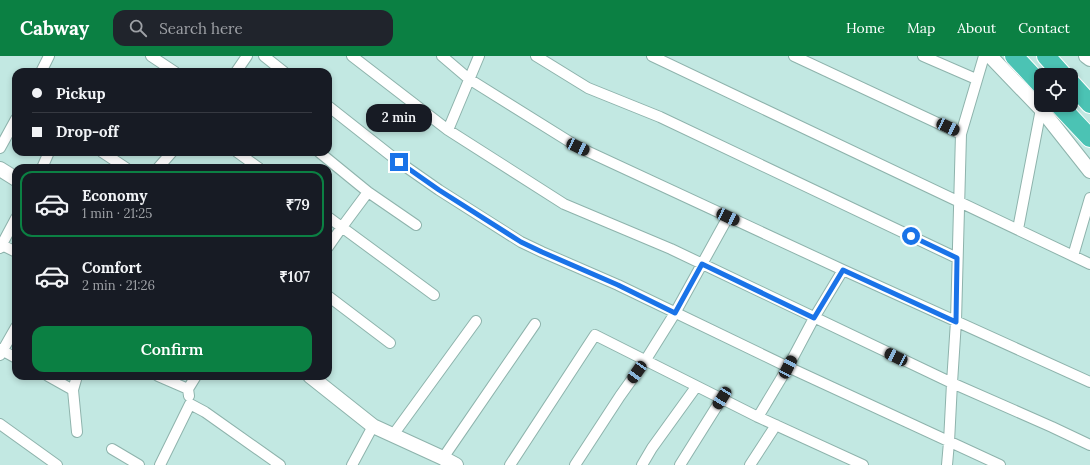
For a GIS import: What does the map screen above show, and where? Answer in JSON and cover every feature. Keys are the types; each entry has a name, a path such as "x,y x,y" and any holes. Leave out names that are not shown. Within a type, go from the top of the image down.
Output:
{"highway":[{"path":"1014,56 1034,77"},
{"path":"1046,56 1057,68"},
{"path":"1078,91 1090,104"},
{"path":"1066,112 1090,138"}],"street":[{"path":"43,68 50,56"},
{"path":"151,56 169,68"},
{"path":"239,68 247,56"},
{"path":"264,56 279,68"},
{"path":"352,56 448,130 564,204 671,249 952,383 1090,445"},
{"path":"442,56 469,79 578,147 956,322 1090,382"},
{"path":"448,130 480,56"},
{"path":"536,56 588,88 660,117 957,258"},
{"path":"652,56 1090,264"},
{"path":"794,56 962,134"},
{"path":"923,56 976,80"},
{"path":"947,465 956,322 962,134 984,56"},
{"path":"990,56 1034,98"},
{"path":"1086,56 1090,59"},
{"path":"332,109 399,162 439,190 521,242 618,285 788,367 1000,465"},
{"path":"1018,229 1042,112"},
{"path":"1047,112 1090,171"},
{"path":"0,148 12,126"},
{"path":"108,156 120,164"},
{"path":"162,164 169,156"},
{"path":"242,156 253,164"},
{"path":"324,156 368,192 416,226"},
{"path":"0,169 12,176"},
{"path":"332,241 368,192"},
{"path":"1073,256 1090,198"},
{"path":"575,465 675,313 728,217"},
{"path":"332,220 434,294"},
{"path":"12,225 1,246 12,250"},
{"path":"758,417 843,270"},
{"path":"332,299 390,343"},
{"path":"393,436 476,321"},
{"path":"438,460 535,324"},
{"path":"12,333 1,351 12,356"},
{"path":"510,465 595,335 758,417 864,465"},
{"path":"55,380 73,390"},
{"path":"76,380 73,390 77,432"},
{"path":"167,380 188,389"},
{"path":"160,465 190,404 188,389 194,380"},
{"path":"315,380 373,426 438,460 456,465"},
{"path":"642,465 652,448 696,387"},
{"path":"680,465 722,398"},
{"path":"190,404 205,412 280,465"},
{"path":"0,424 57,465"},
{"path":"750,465 776,425"},
{"path":"352,465 373,426"},
{"path":"112,449 139,465"}],"route":[{"path":"399,162 439,190 521,242 618,285 675,313 702,264 814,318 843,270 956,322 957,258 911,236"}]}
